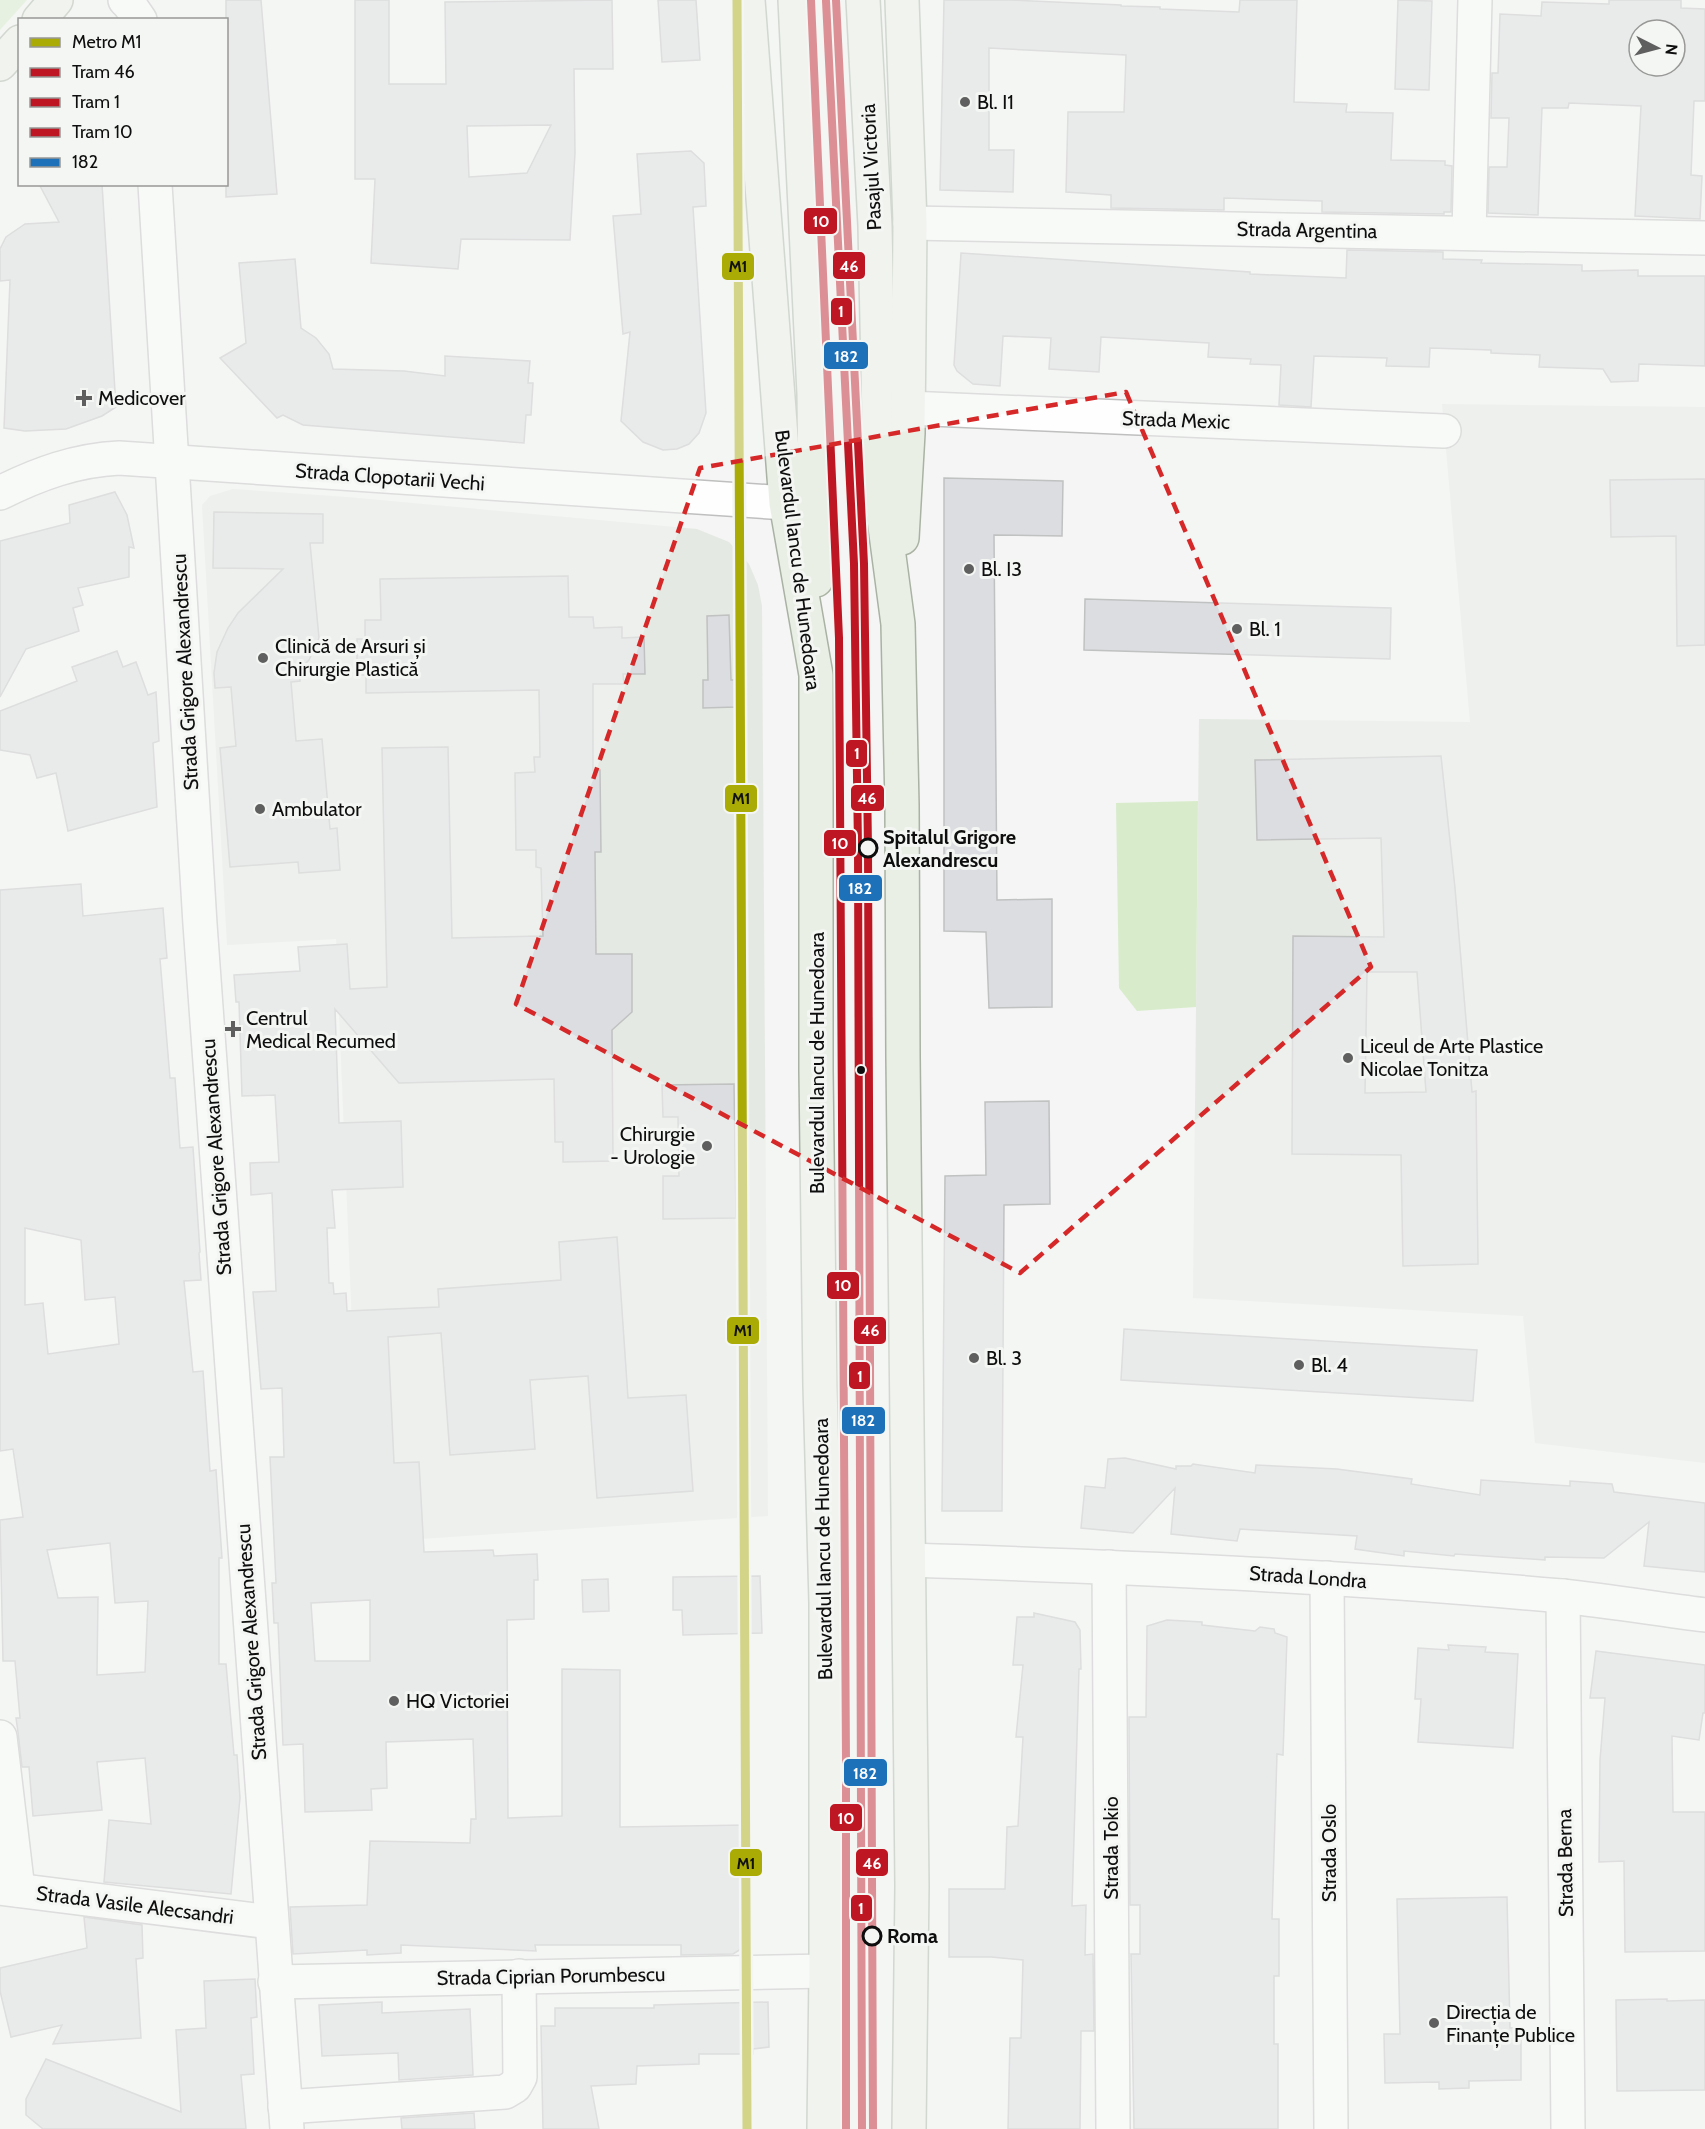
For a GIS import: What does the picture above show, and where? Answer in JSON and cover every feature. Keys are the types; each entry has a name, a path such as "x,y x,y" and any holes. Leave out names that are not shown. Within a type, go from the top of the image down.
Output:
{"main road":[{"path":"41,18 56,0"},
{"name":"Bulevardul Iancu de Hunedoara","path":"748,0 786,503 816,675 816,1071 820,1386 826,1603 824,2129"},
{"path":"795,0 814,394 816,675"},
{"name":"Pasajul Victoria","path":"863,0 874,226 893,407"},
{"path":"902,0 910,223 883,512 898,624 902,805 912,1886 909,2129"},
{"path":"0,64 18,44"}],"street":[{"path":"124,0 139,18"},
{"path":"145,0 146,18"},
{"path":"1469,233 1475,0"},
{"name":"Strada Grigore Alexandrescu","path":"155,186 200,924 270,1922 286,2118"},
{"name":"Strada Argentina","path":"910,223 1705,238"},
{"name":"Strada Mexic","path":"893,407 1444,431"},
{"name":"Strada Clopotarii Vechi","path":"0,493 46,473 74,464 96,459 119,459 786,503"},
{"name":"Strada Londra","path":"909,1560 1327,1578 1563,1596 1705,1615"},
{"name":"Strada Tokio","path":"1109,1567 1113,2129"},
{"name":"Strada Oslo","path":"1327,1578 1331,2129"},
{"name":"Strada Berna","path":"1563,1596 1568,2129"},
{"path":"0,1737 9,1889"},
{"name":"Strada Vasile Alecsandri","path":"9,1889 270,1922"},
{"name":"Strada Ciprian Porumbescu","path":"275,1982 826,1971"},
{"path":"286,2118 505,2092 515,2086 520,2077 519,1976"}],"highlighted area":[{"path":"1126,392 1371,967 1020,1273 516,1004 700,468"}],"shaded area":[{"path":"1442,404 1705,407 1705,1463 1535,1443 1523,1316 1193,1298 1199,719 1470,722"},
{"path":"233,489 347,497 697,529 729,542 749,564 758,585 762,606 768,1516 361,1543 336,939 227,945 202,505 210,496"}],"green space":[{"path":"0,0 27,0 0,30"},
{"path":"1198,801 1196,1007 1137,1011 1119,988 1116,803"}],"building":[{"path":"226,0 261,0 277,194 226,197 226,186 228,186 228,18 226,18"},
{"path":"355,0 389,0 389,84 446,84 445,2 612,0 613,69 574,69 575,153 570,240 461,239 458,269 371,263 375,179 355,179","holes":["551,125 527,173 469,177 467,126"]},
{"path":"658,0 696,0 700,60 662,62"},
{"path":"944,0 1010,0 1239,12 1240,0 1297,0 1294,102 1347,104 1346,112 1393,113 1391,160 1445,161 1445,165 1452,166 1451,212 1444,212 1444,214 1322,212 1322,201 1224,198 1224,210 1111,208 1111,195 1066,192 1068,112 1124,112 1126,55 989,48 989,150 1014,150 1013,192 940,190"},
{"path":"1398,0 1432,1 1429,90 1395,89"},
{"path":"1609,0 1681,0 1681,8 1705,9 1705,101 1694,101 1691,175 1702,176 1700,219 1635,216 1641,106 1569,103 1568,108 1542,108 1538,215 1488,213 1489,167 1507,167 1509,118 1491,118 1492,73 1498,73 1500,14 1541,16 1542,2 1609,4"},
{"path":"691,151 704,163 706,206 693,207 706,413 699,433 689,444 677,449 663,450 643,442 621,421 630,332 623,334 613,216 641,214 637,154"},
{"path":"40,186 102,186 116,407 102,416 66,429 25,431 4,428 10,280 0,281 0,249 6,237 25,224 59,222"},
{"path":"1347,250 1443,252 1443,259 1482,260 1481,263 1582,265 1582,271 1638,270 1638,276 1705,276 1705,366 1639,364 1638,381 1611,382 1603,369 1539,367 1540,355 1491,353 1491,350 1430,348 1429,367 1386,366 1387,358 1314,356 1311,407 1279,405 1281,365 1250,364 1251,359 1208,357 1209,343 1101,337 1099,372 1049,369 1051,338 1003,336 1000,386 973,384 957,371 954,365 961,253 1250,272 1250,274 1346,278"},
{"path":"295,259 301,328 316,338 329,354 333,369 404,371 445,376 445,356 530,361 528,383 533,383 531,415 526,415 524,443 303,425 283,415 277,418 220,358 246,343 239,263"},
{"path":"944,478 1063,481 1062,536 994,535 997,900 1052,899 1052,1007 989,1008 986,932 944,931"},
{"path":"1705,479 1705,645 1677,646 1676,536 1611,537 1610,480"},
{"path":"115,492 127,515 134,548 129,547 129,577 78,588 83,605 73,608 79,631 26,649 0,697 0,541 70,523 69,505"},
{"path":"214,512 323,514 323,543 310,543 319,638 309,660 299,670 300,681 291,682 296,741 322,739 330,829 337,828 340,870 299,873 298,862 230,867 220,748 236,746 231,687 215,688 214,673 217,652 238,613 283,569 213,568"},
{"path":"568,576 569,617 593,617 594,628 622,627 622,638 644,637 645,674 623,674 624,684 593,684 593,770 600,770 601,852 595,852 596,954 632,954 632,1012 612,1030 613,1161 563,1162 563,1142 555,1142 554,1079 399,1083 335,1009 339,1123 401,1121 403,1187 332,1190 335,1228 327,1228 329,1283 333,1283 334,1294 346,1293 347,1311 439,1307 438,1289 561,1280 559,1242 617,1237 628,1398 686,1395 693,1491 597,1498 588,1376 530,1380 535,1449 450,1455 441,1333 388,1337 394,1463 419,1462 424,1552 493,1550 494,1556 537,1554 538,1580 534,1580 534,1619 507,1620 508,1818 562,1816 562,1669 620,1670 620,1827 747,1825 748,1875 745,1876 741,1949 733,1954 681,1955 681,1945 535,1945 536,1951 401,1945 401,1953 367,1955 367,1950 293,1954 290,1907 367,1905 370,1841 470,1843 471,1819 476,1819 473,1739 386,1742 387,1788 371,1789 372,1810 305,1812 303,1744 283,1745 278,1623 274,1623 272,1583 276,1583 270,1457 284,1457 282,1388 261,1389 253,1292 276,1291 272,1193 251,1195 250,1163 279,1162 275,1095 242,1096 239,1002 236,1002 234,975 300,971 298,947 347,944 350,989 387,987 382,748 448,747 452,938 543,936 541,868 536,867 536,850 516,850 515,773 535,772 534,757 540,757 539,690 366,693 366,675 357,675 357,639 365,639 365,620 381,620 380,579","holes":["370,1600 370,1661 315,1661 311,1603"]},
{"name":"Bl. 1","path":"1085,599 1391,608 1390,659 1084,650"},
{"path":"729,615 731,680 736,680 736,707 703,708 703,680 708,680 707,616"},
{"path":"117,651 123,667 136,662 148,695 156,692 159,741 153,743 157,807 68,831 56,773 37,778 30,755 0,750 0,711 77,681 72,667"},
{"path":"1441,756 1455,888 1472,1092 1476,1091 1478,1264 1403,1266 1401,1155 1292,1154 1293,936 1384,937 1381,838 1257,840 1255,760","holes":["1367,972 1417,972 1426,1092 1365,1093"]},
{"path":"81,884 83,916 163,908 167,958 160,959 170,1078 175,1078 180,1148 193,1147 200,1252 201,1280 184,1281 193,1372 203,1371 210,1471 216,1470 222,1558 219,1558 219,1664 226,1664 240,1798 231,1894 104,1882 109,1820 151,1824 145,1758 97,1762 102,1810 33,1816 29,1767 22,1767 16,1718 20,1718 15,1661 3,1661 0,1520 23,1517 13,1449 0,1451 0,890","holes":["25,1228 81,1240 85,1300 115,1297 119,1344 48,1354 43,1303 25,1305","110,1543 115,1603 148,1601 145,1672 97,1675 98,1597 58,1598 47,1550"]},
{"name":"Chirurgie - Urologie","path":"734,1084 736,1218 663,1219 663,1176 679,1176 678,1117 663,1117 662,1085"},
{"name":"Bl. 3","path":"1049,1101 1050,1204 1004,1205 1002,1511 942,1511 945,1176 986,1175 985,1102"},
{"name":"Bl. 4","path":"1124,1329 1477,1350 1473,1401 1121,1380"},
{"path":"1125,1458 1176,1469 1176,1466 1193,1464 1255,1473 1256,1465 1337,1469 1412,1479 1411,1484 1480,1495 1481,1480 1570,1486 1570,1481 1612,1484 1614,1492 1705,1503 1705,1572 1644,1566 1649,1522 1604,1558 1545,1557 1545,1560 1455,1554 1454,1556 1404,1551 1404,1556 1355,1549 1357,1536 1240,1529 1237,1541 1171,1534 1175,1488 1133,1533 1081,1528 1085,1486 1105,1488 1108,1459"},
{"path":"760,1576 762,1633 683,1635 682,1610 673,1610 673,1577"},
{"path":"608,1579 609,1611 583,1612 582,1580"},
{"path":"1034,1613 1075,1622 1080,1630 1081,1669 1079,1669 1072,1906 1086,1905 1085,1955 1093,1954 1094,2031 1081,2031 1080,2129 1008,2129 1010,2038 1021,2038 1023,1960 949,1957 949,1889 1005,1889 1007,1827 1018,1826 1023,1737 1016,1737 1023,1665 1013,1665 1017,1617 1034,1617"},
{"path":"1167,1620 1202,1622 1202,1625 1255,1631 1260,1627 1274,1629 1275,1633 1287,1637 1283,1755 1277,1754 1272,1919 1279,1919 1279,1976 1274,1976 1274,2044 1278,2044 1278,2129 1134,2129 1131,1954 1140,1954 1140,1905 1130,1905 1129,1717 1146,1717 1147,1626"},
{"path":"1448,1645 1486,1647 1485,1652 1518,1654 1513,1748 1418,1742 1421,1699 1415,1699 1418,1648 1449,1650"},
{"path":"1596,1651 1705,1665 1705,1713 1703,1713 1699,1740 1672,1736 1673,1812 1705,1812 1705,1951 1625,1952 1624,1861 1599,1862 1600,1760 1605,1698 1590,1698"},
{"path":"1507,1897 1510,2028 1521,2027 1521,2080 1469,2081 1469,2088 1439,2089 1439,2082 1385,2083 1384,2034 1400,2034 1397,1899"},
{"path":"84,1917 142,1925 143,1958 136,1959 141,2038 53,2044 62,2025 11,2037 0,1991 0,1968 87,1948"},
{"path":"255,1979 257,2017 251,2018 254,2074 241,2075 246,2129 43,2129 26,2115 26,2099 46,2059 181,2112 176,2030 206,2028 204,1981"},
{"path":"1667,1999 1667,2001 1705,2000 1705,2090 1617,2091 1616,2000"},
{"path":"382,2002 382,2013 470,2009 473,2075 399,2080 398,2053 322,2056 319,2005"},
{"path":"768,2002 769,2047 753,2049 753,2054 699,2054 699,2064 637,2066 636,2084 591,2086 599,2129 543,2129 541,2026 555,2026 555,2008 654,2008 654,2005"},
{"path":"474,2113 475,2129 402,2129 401,2118"}],"metro line":[{"name":"M1","path":"737,0 747,2129"}],"tram line":[{"name":"10","path":"811,0 839,638 846,2129"},
{"name":"46","path":"836,0 864,564 868,848 873,2129"},
{"name":"1","path":"826,1 854,564 858,848 862,2129"}],"transit line":[{"name":"182","path":"829,0 859,632 866,1889 865,2129"}],"place":[{"name":"Bl. I1","path":"965,102"},
{"name":"Medicover","path":"84,398"},
{"name":"Bl. I3","path":"969,569"},
{"name":"Bl. 1","path":"1237,629"},
{"name":"Clinică de Arsuri și Chirurgie Plastică","path":"263,658"},
{"name":"Ambulator","path":"260,809"},
{"name":"Spitalul Grigore Alexandrescu","path":"868,848"},
{"name":"Centrul Medical Recumed","path":"233,1029"},
{"name":"Liceul de Arte Plastice Nicolae Tonitza","path":"1348,1058"},
{"name":"Chirurgie - Urologie","path":"707,1146"},
{"name":"Bl. 3","path":"974,1358"},
{"name":"Bl. 4","path":"1299,1365"},
{"name":"HQ Victoriei","path":"394,1701"},
{"name":"Roma","path":"872,1936"},
{"name":"Direcția de Finanțe Publice","path":"1434,2023"}]}
